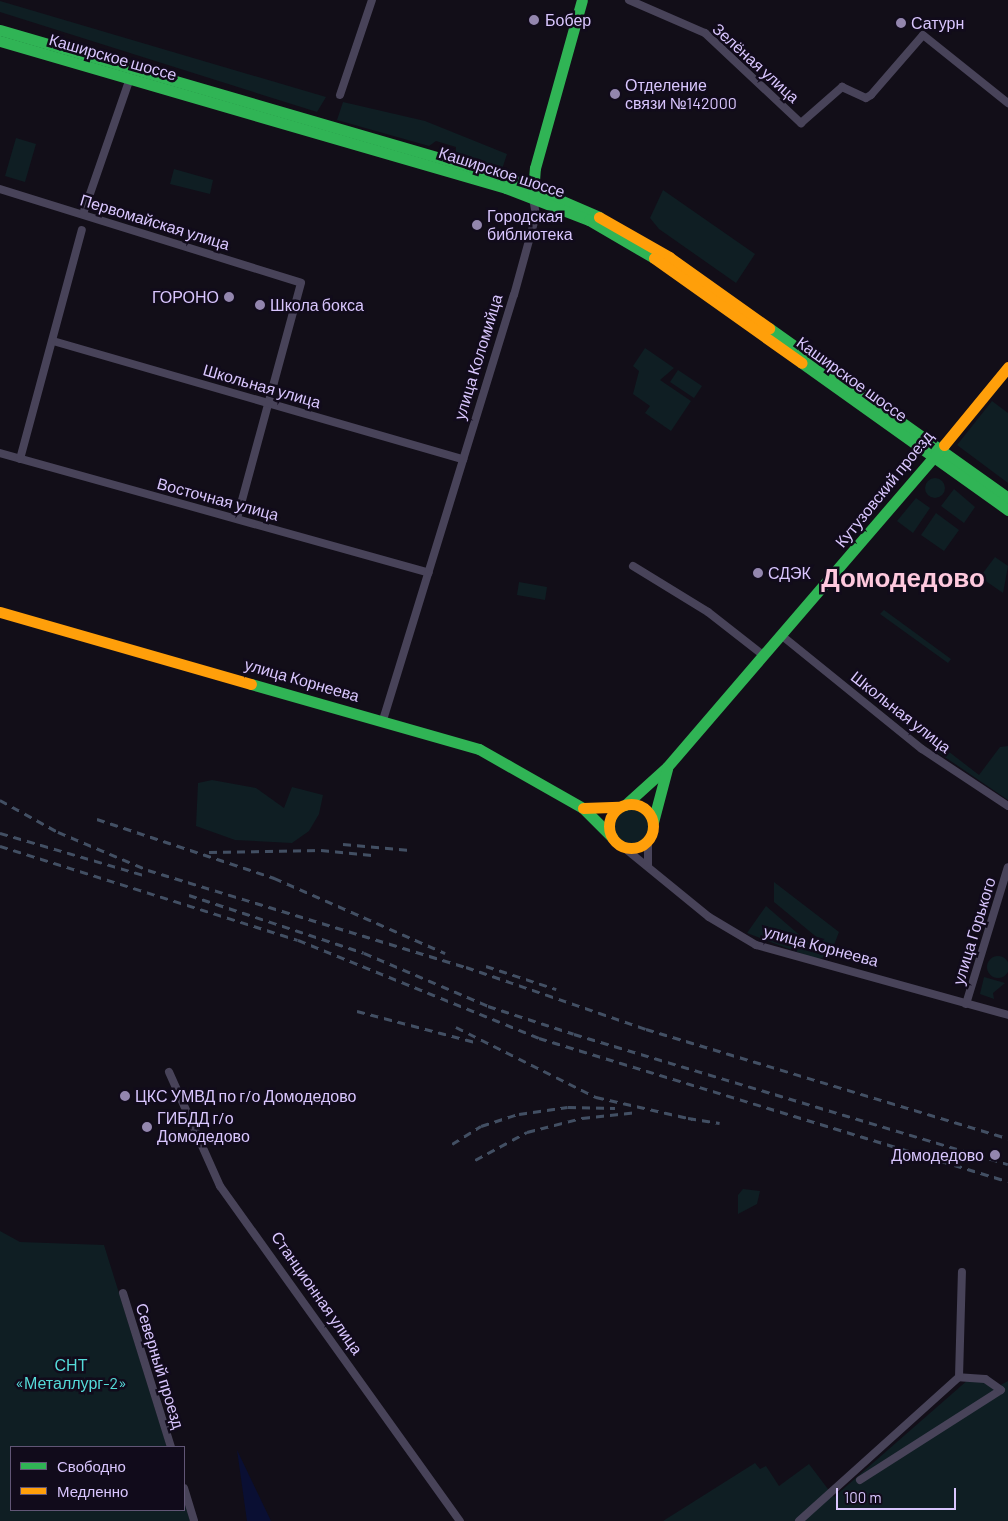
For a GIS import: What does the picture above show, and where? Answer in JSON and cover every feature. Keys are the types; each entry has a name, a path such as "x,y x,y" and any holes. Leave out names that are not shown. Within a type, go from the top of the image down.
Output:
{"main road":[{"name":"улица Коломийца","path":"533,191 582,0"},
{"name":"Каширское шоссе","path":"0,30 533,191 598,224 648,254 936,452 1008,498"},
{"name":"Каширское шоссе","path":"0,41 533,191"},
{"name":"Кутузовский проезд","path":"622,806 667,767 781,634 855,552 1008,367"},
{"name":"Каширское шоссе","path":"936,452 1008,510"},
{"name":"улица Корнеева","path":"0,612 383,720 493,755 583,808 612,837"},
{"path":"622,806 610,820 612,837 622,846 637,847 648,839 667,767"},
{"path":"583,808 643,807 653,822"}],"street":[{"path":"340,96 372,0"},
{"name":"Зелёная улица","path":"629,0 705,33 801,123 842,87 866,98 871,95 923,35 1008,103"},
{"path":"83,214 130,78"},
{"name":"Первомайская улица","path":"0,189 301,283 271,402"},
{"name":"улица Коломийца","path":"383,720 536,215 533,191"},
{"path":"20,459 54,341 82,230"},
{"name":"Школьная улица","path":"54,341 271,402 463,459"},
{"path":"237,518 271,402"},
{"name":"Восточная улица","path":"0,453 429,573"},
{"path":"633,566 708,612 763,655"},
{"name":"Школьная улица","path":"781,634 922,749 1008,806"},
{"path":"648,839 648,866"},
{"name":"улица Корнеева","path":"622,846 710,917 749,942 1008,1015"},
{"name":"улица Горького","path":"966,1004 1008,867"},
{"name":"Станционная улица","path":"169,1072 220,1186 460,1521"},
{"path":"799,1521 959,1377 962,1272"},
{"name":"Северный проезд","path":"124,1293 171,1446"},
{"path":"860,1480 1001,1390 985,1379 959,1377"},
{"path":"185,1491 194,1521"}],"green space":[{"path":"0,1 326,97 317,112 0,12"},
{"path":"343,102 425,121 507,154 502,169 456,156 456,147 436,141 429,146 337,120"},
{"path":"16,138 36,144 25,182 5,176"},
{"path":"174,169 213,180 210,194 170,184"},
{"path":"663,190 755,254 736,283 659,229 650,218"},
{"path":"645,348 674,368 660,380 691,401 671,431 645,413 650,406 633,394 639,371 633,366"},
{"path":"678,370 702,386 694,398 670,382"},
{"path":"992,401 1008,413 1008,483 957,445"},
{"path":"931,478 939,478 945,484 945,492 939,498 931,498 925,492 925,484"},
{"path":"954,489 975,507 964,523 941,506"},
{"path":"916,498 930,508 913,533 897,521"},
{"path":"936,513 959,530 944,551 921,535"},
{"path":"995,557 1008,566 1003,593 980,577"},
{"path":"519,582 547,587 545,600 517,595"},
{"path":"884,610 951,659 948,663 880,614"},
{"path":"1008,746 1008,800 936,751 944,748 979,775 1000,747"},
{"path":"212,780 256,788 284,808 292,787 323,795 319,814 309,831 292,843 235,840 196,826 198,783"},
{"path":"631,808 644,813 649,826 644,839 631,844 618,839 613,826 618,813"},
{"path":"774,882 839,932 829,958 816,959 747,933 766,906 818,951 825,944 774,902"},
{"path":"998,956 1006,959 1009,967 1006,975 998,978 990,975 987,967 990,959"},
{"path":"984,977 1005,983 993,993 994,999 980,994"},
{"path":"743,1189 760,1191 757,1204 738,1214 738,1195"},
{"name":"СНТ «Металлург-2»","path":"0,1231 20,1242 104,1245 167,1446 10,1446 10,1511 185,1511 185,1504 190,1521 0,1521"},
{"path":"969,1379 999,1386 1008,1381 1008,1521 663,1521 755,1463 760,1469 766,1466 779,1486 809,1464 834,1497"}],"shaded area":[{"path":"237,1450 271,1521 247,1521"}],"railway":[{"path":"0,800 58,832 148,870 466,967 646,1029 1008,1138"},
{"path":"97,819 274,878 445,953"},
{"path":"0,833 144,875"},
{"path":"343,844 410,850"},
{"path":"0,846 298,940 539,1038 1008,1181"},
{"path":"209,852 321,850 372,855"},
{"path":"189,895 364,953 488,1006 574,1034 1008,1164"},
{"path":"486,966 556,989"},
{"path":"357,1011 475,1042"},
{"path":"456,1027 596,1097 693,1119"},
{"path":"452,1144 481,1126 519,1114 568,1107 615,1108"},
{"path":"475,1160 527,1132 582,1118 638,1112"},
{"path":"688,1118 720,1123"}],"traffic: fast":[{"path":"533,195 535,168 582,0"},
{"path":"0,30 509,178 599,217"},
{"path":"0,41 506,188 589,220 654,258"},
{"path":"769,328 1008,498"},
{"path":"802,363 1008,510"},
{"path":"625,805 667,767 944,445"},
{"path":"251,684 479,749 583,808 612,837"},
{"path":"653,822 667,769"}],"traffic: slow":[{"path":"599,217 669,257 769,328"},
{"path":"654,258 802,363"},
{"path":"944,445 1008,367"},
{"path":"0,612 251,684"},
{"path":"631,804 643,808 649,814 653,826 649,838 643,844 631,848 619,844 613,838 609,826 613,814 619,808 631,804"},
{"path":"583,808 619,807"}],"place":[{"name":"Бобер","path":"534,20"},
{"name":"Сатурн","path":"901,23"},
{"name":"Отделение связи №142000","path":"615,94"},
{"name":"Городская библиотека","path":"477,225"},
{"name":"ГОРОНО","path":"229,297"},
{"name":"Школа бокса","path":"260,305"},
{"name":"СДЭК","path":"758,573"},
{"name":"ЦКС УМВД по г/о Домодедово","path":"125,1096"},
{"name":"ГИБДД г/о Домодедово","path":"147,1127"},
{"name":"Домодедово","path":"995,1155"}],"district":[{"name":"Домодедово","path":"903,577"}]}
